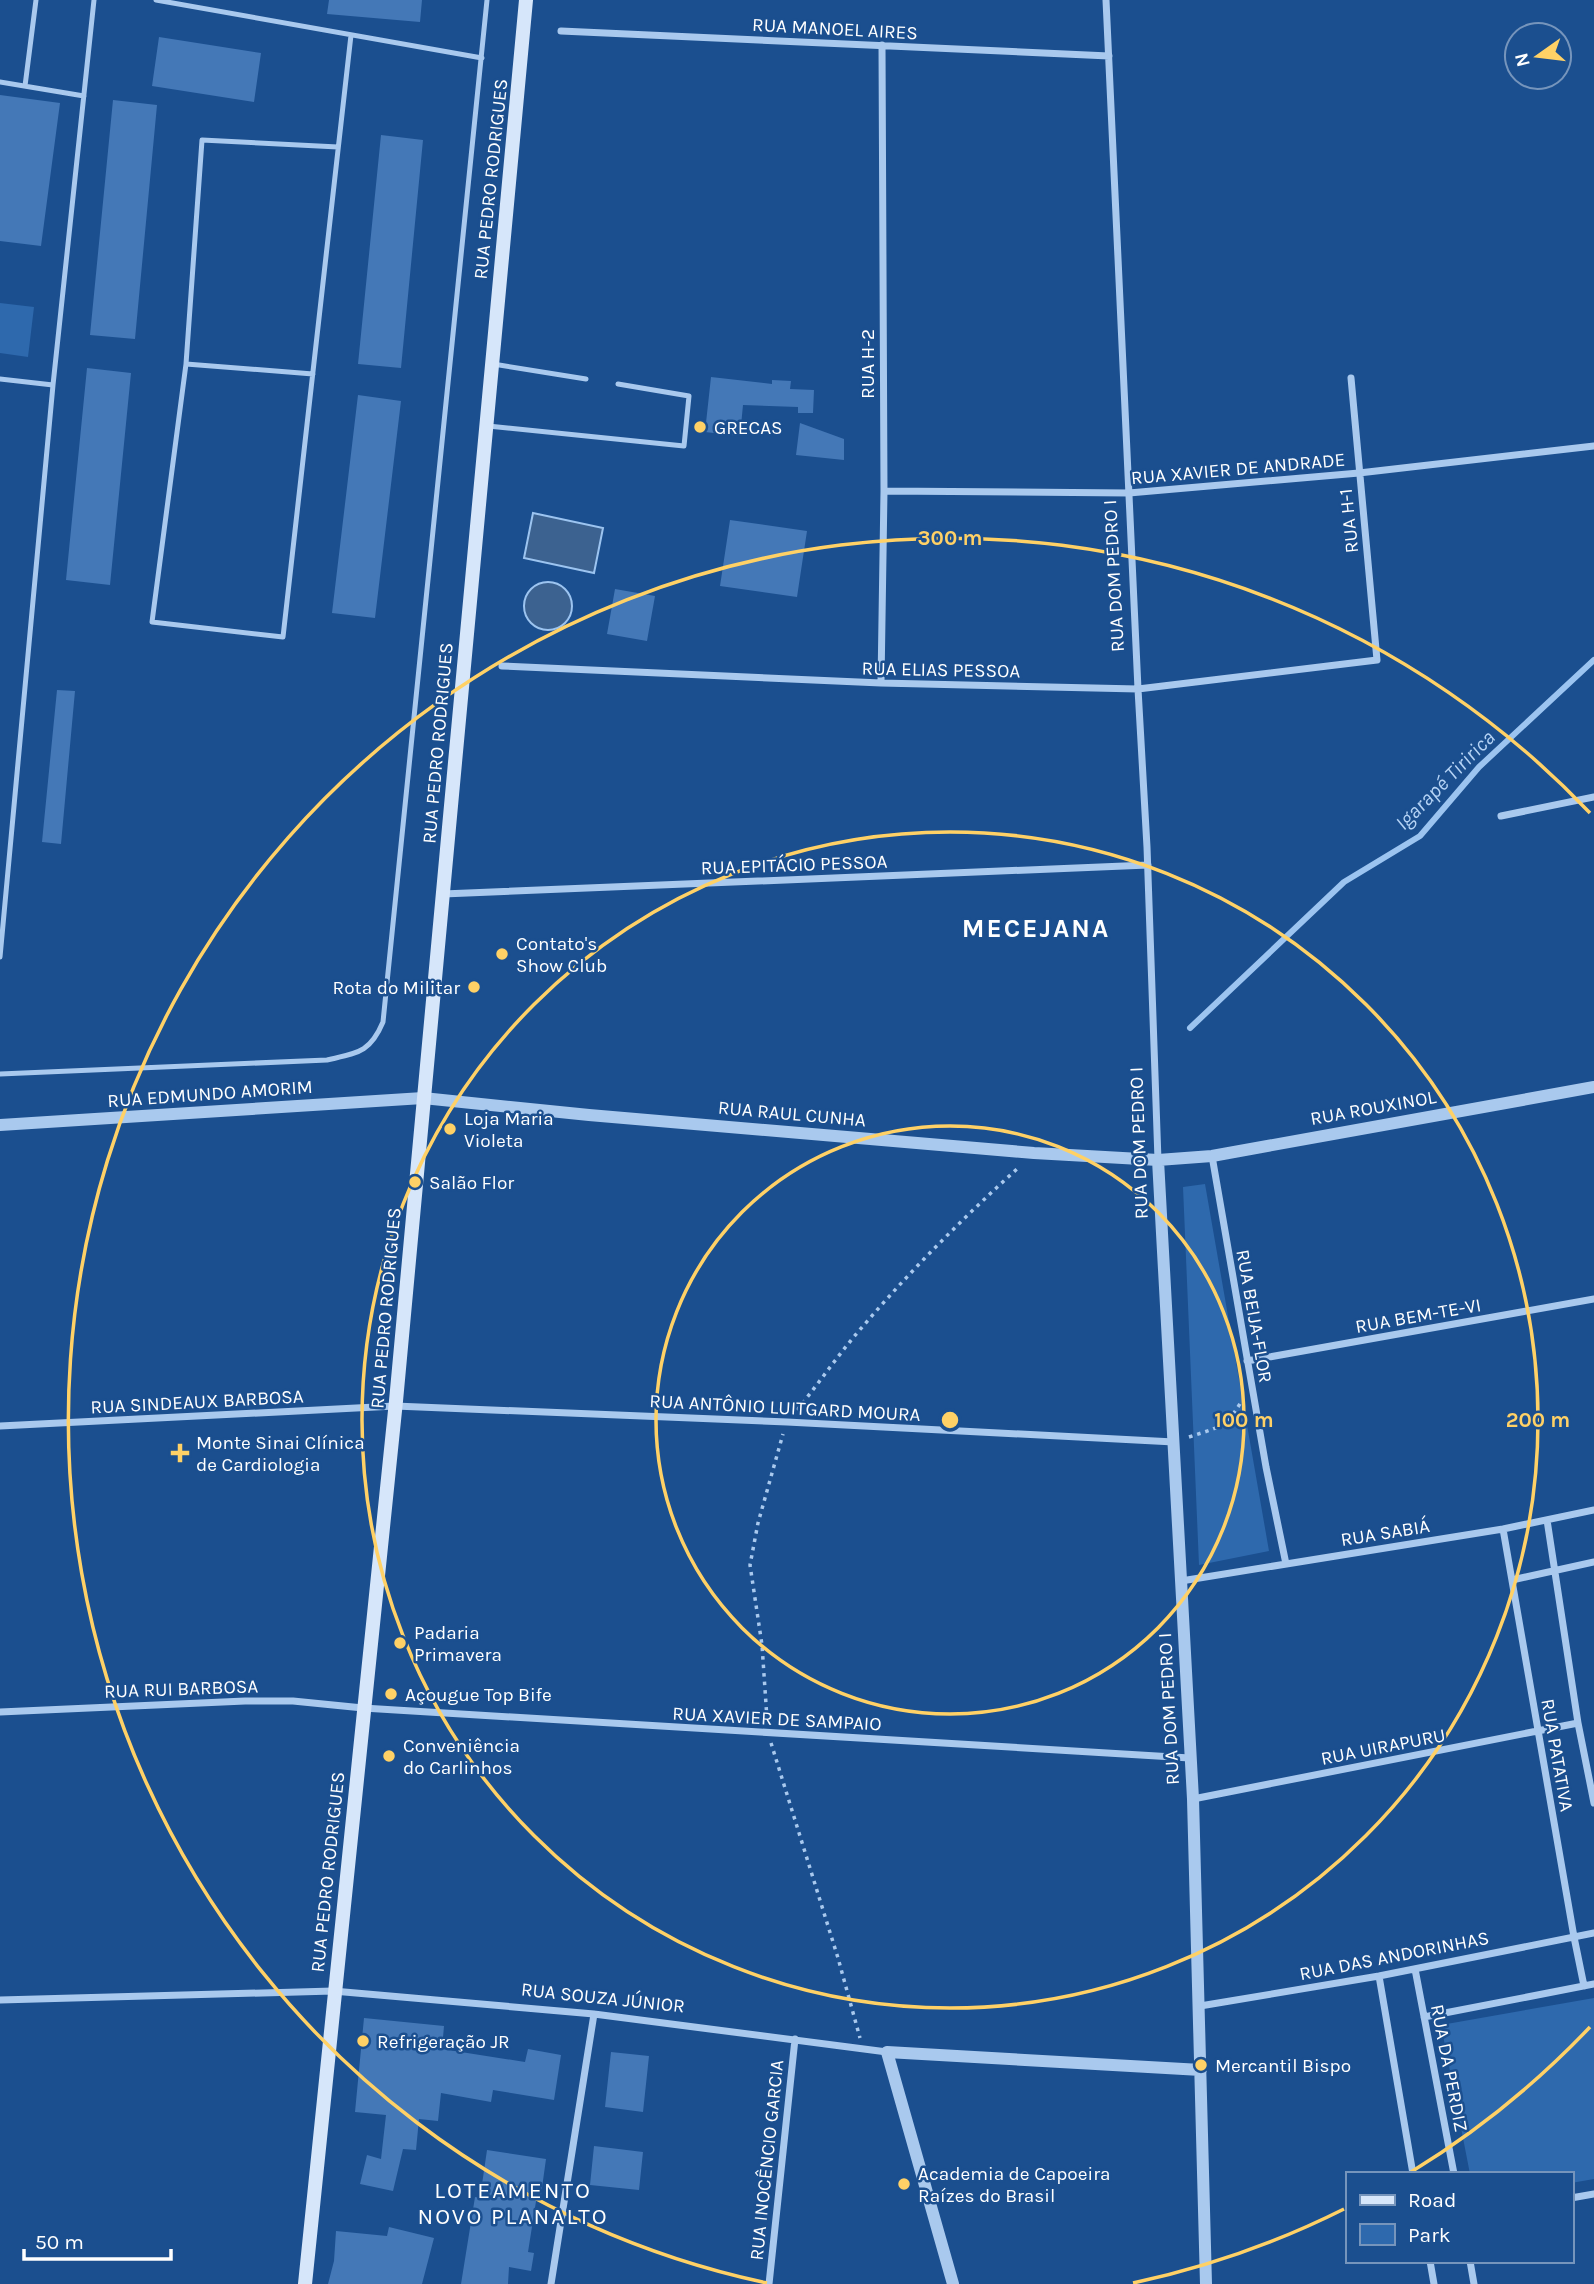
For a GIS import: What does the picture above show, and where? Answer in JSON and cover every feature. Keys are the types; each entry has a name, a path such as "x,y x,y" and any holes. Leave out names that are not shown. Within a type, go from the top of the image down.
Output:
{"main road":[{"name":"RUA PEDRO RODRIGUES","path":"305,2284 395,1406 526,0"}],"street":[{"name":"RUA DOM PEDRO I","path":"1106,0 1147,865 1158,1160 1193,1799 1206,2284"},
{"name":"RUA MANOEL AIRES","path":"561,31 1109,56"},
{"name":"RUA H-2","path":"881,683 884,491 882,45"},
{"name":"RUA H-1","path":"1351,378 1377,660"},
{"name":"RUA XAVIER DE ANDRADE","path":"884,491 1129,493 1359,473 1594,446"},
{"name":"RUA ELIAS PESSOA","path":"502,666 881,683 1138,689 1377,660"},
{"path":"1501,816 1594,797"},
{"name":"RUA EPITÁCIO PESSOA","path":"442,894 1147,865"},
{"name":"RUA ROUXINOL","path":"1158,1160 1212,1156 1594,1087"},
{"name":"RUA RAUL CUNHA","path":"423,1098 1034,1153 1158,1160"},
{"name":"RUA EDMUNDO AMORIM","path":"0,1125 423,1098"},
{"name":"RUA BEIJA-FLOR","path":"1212,1156 1251,1384 1286,1564"},
{"name":"RUA BEM-TE-VI","path":"1247,1361 1594,1299"},
{"name":"RUA ANTÔNIO LUITGARD MOURA","path":"395,1406 1174,1442"},
{"name":"RUA SINDEAUX BARBOSA","path":"0,1426 395,1406"},
{"name":"RUA SABIÁ","path":"1181,1581 1503,1529 1594,1510"},
{"name":"RUA PATATIVA","path":"1547,1520 1578,1723 1594,1803"},
{"name":"RUA PATATIVA","path":"1503,1529 1584,1986"},
{"path":"1512,1580 1594,1562"},
{"name":"RUA RUI BARBOSA","path":"0,1712 245,1701 293,1701 363,1708"},
{"name":"RUA XAVIER DE SAMPAIO","path":"363,1708 1190,1758"},
{"name":"RUA UIRAPURU","path":"1193,1799 1578,1723"},
{"name":"RUA DAS ANDORINHAS","path":"1200,2006 1379,1976 1594,1933"},
{"name":"RUA DA PERDIZ","path":"1415,1969 1454,2172"},
{"path":"1379,1976 1413,2172"},
{"path":"1424,2017 1594,1984"},
{"name":"RUA SOUZA JÚNIOR","path":"0,2000 333,1991 594,2014 863,2050 1200,2070"},
{"path":"551,2284 594,2014"},
{"name":"RUA INOCÊNCIO GARCIA","path":"769,2284 794,2039"},
{"path":"887,2052 953,2284"},
{"path":"1573,2198 1594,2194"},
{"path":"1430,2263 1434,2284"},
{"path":"1470,2263 1474,2284"}],"lane":[{"path":"25,86 36,0"},
{"path":"0,957 53,385 94,0"},
{"path":"156,0 482,58"},
{"path":"0,1074 327,1059 364,1049 375,1040 383,1022 487,0"},
{"path":"338,147 202,140 186,364 152,622 283,637 351,35"},
{"path":"0,82 84,96"},
{"path":"186,364 313,374"},
{"path":"491,364 586,379"},
{"path":"0,379 53,385"},
{"path":"485,426 684,446 689,396 618,384"}],"path":[{"path":"863,2050 838,1958 768,1733 762,1645 750,1565 758,1523 786,1422 862,1327 909,1274 965,1215 1034,1153"},
{"path":"1174,1442 1216,1428 1232,1418 1251,1384"}],"green space":[{"path":"0,303 34,307 28,357 0,353"},
{"path":"1205,1184 1269,1551 1199,1565 1183,1187"},
{"path":"1594,1998 1594,2179 1573,2183 1573,2172 1470,2172 1441,2025"}],"shaded area":[{"path":"533,513 603,528 594,573 524,558"},
{"path":"548,582 565,589 572,606 565,623 548,630 531,623 524,606 531,589"}],"building":[{"path":"329,0 422,0 420,22 327,14"},
{"path":"159,37 261,53 254,102 152,86"},
{"path":"0,95 60,103 41,246 0,241"},
{"path":"113,100 157,105 135,339 90,335"},
{"path":"381,135 423,140 401,368 358,364"},
{"path":"87,368 131,373 110,585 66,580"},
{"path":"711,377 772,384 772,380 791,381 790,389 814,390 813,413 798,413 798,407 743,405 740,436 705,432"},
{"path":"358,395 401,401 375,618 332,613"},
{"path":"800,423 844,439 844,460 796,455"},
{"path":"730,520 807,531 797,597 720,586"},
{"path":"615,589 655,596 647,641 607,634"},
{"path":"57,690 75,691 61,844 42,842"},
{"path":"364,2018 444,2026 442,2049 525,2062 528,2049 561,2055 554,2100 493,2090 491,2102 441,2093 438,2121 419,2119 416,2150 403,2149 393,2191 360,2184 367,2155 381,2159 386,2115 355,2112"},
{"path":"611,2052 649,2056 643,2112 605,2107"},
{"path":"594,2146 643,2152 639,2190 590,2185"},
{"path":"487,2150 546,2159 528,2252 534,2253 531,2271 509,2267 508,2284 461,2284 475,2197 480,2198"},
{"path":"389,2227 434,2238 422,2284 328,2284 334,2261 336,2231 387,2236"}],"waterway":[{"name":"Igarapé Tiririca","path":"1190,1028 1344,882 1420,836 1479,767 1594,660"}],"place":[{"name":"GRECAS","path":"700,427"},
{"name":"Contato's Show Club","path":"502,954"},
{"name":"Rota do Militar","path":"474,987"},
{"name":"Loja Maria Violeta","path":"450,1129"},
{"name":"Salão Flor","path":"415,1182"},
{"name":"Monte Sinai Clínica de Cardiologia","path":"180,1453"},
{"name":"Padaria Primavera","path":"400,1643"},
{"name":"Açougue Top Bife","path":"391,1694"},
{"name":"Conveniência do Carlinhos","path":"389,1756"},
{"name":"Refrigeração JR","path":"363,2041"},
{"name":"Mercantil Bispo","path":"1201,2065"},
{"name":"Academia de Capoeira Raízes do Brasil","path":"904,2184"}],"district":[{"name":"MECEJANA","path":"1036,928"},
{"name":"LOTEAMENTO NOVO PLANALTO","path":"513,2203"}]}
